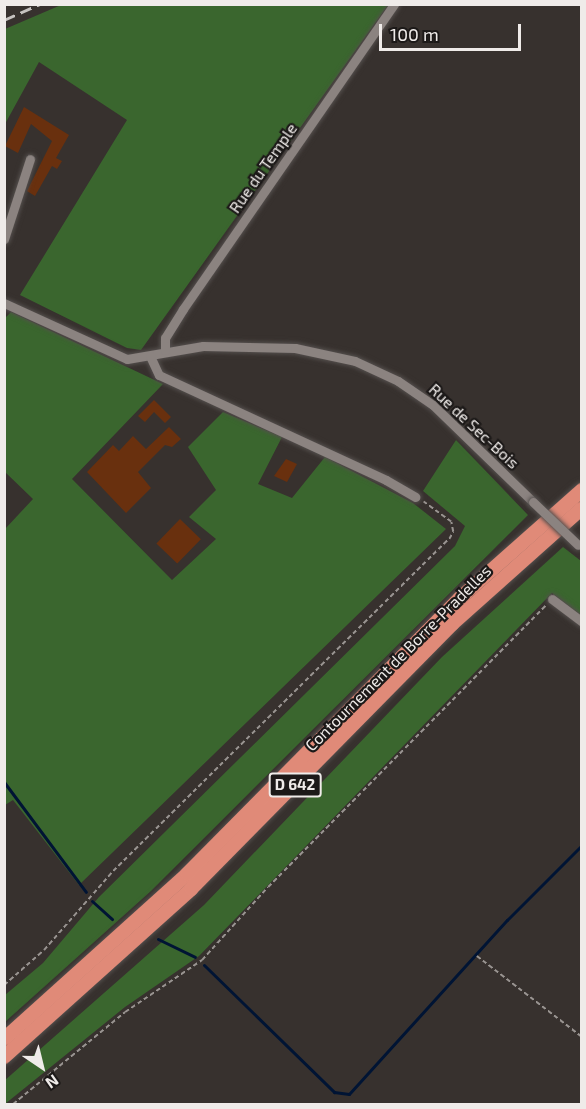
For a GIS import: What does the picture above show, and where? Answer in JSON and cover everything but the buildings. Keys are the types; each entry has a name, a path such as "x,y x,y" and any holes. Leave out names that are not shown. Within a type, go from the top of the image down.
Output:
{"highway":[{"name":"D 642","path":"4,1039 187,874 460,598 582,490"},
{"name":"Contournement de Borre-Pradelles","path":"4,1057 191,889 459,618 582,508"}],"street":[{"name":"Rue du Temple","path":"165,350 165,338 183,309 394,4"},
{"path":"4,239 30,159"},
{"name":"Rue de Sec-Bois","path":"4,303 119,357 150,356 165,350 196,346 296,348 373,369 433,405 580,547"},
{"path":"150,356 159,375 386,480 416,497"},
{"path":"552,599 582,622"}],"path":[{"path":"4,986 44,950 109,876 448,539 453,528 449,519 416,497"},
{"path":"13,1104 125,1012 202,960 277,878 552,599"},
{"path":"477,956 582,1037"}],"green space":[{"path":"61,5 388,5 141,350 127,348 20,295 127,120 39,62 5,124 5,29"},
{"path":"11,312 163,384 72,479 172,580 216,539 189,517 216,490 188,447 223,412 282,437 258,484 292,498 325,457 413,503 446,529 79,885 13,800 5,805 5,529 33,499 5,472 4,319"},
{"path":"456,440 528,515 151,891 5,1022 5,995 43,963 99,897 455,546 465,526 423,491"},
{"path":"563,547 581,561 581,615 552,593 199,956 125,1007 5,1104 4,1081 204,905 442,657"}],"waterway":[{"path":"4,782 86,892"},
{"path":"204,965 334,1092 349,1094 507,920 582,845"},
{"path":"92,901 112,919"},
{"path":"158,939 195,957"}],"railway":[{"path":"4,20 40,4"}]}
